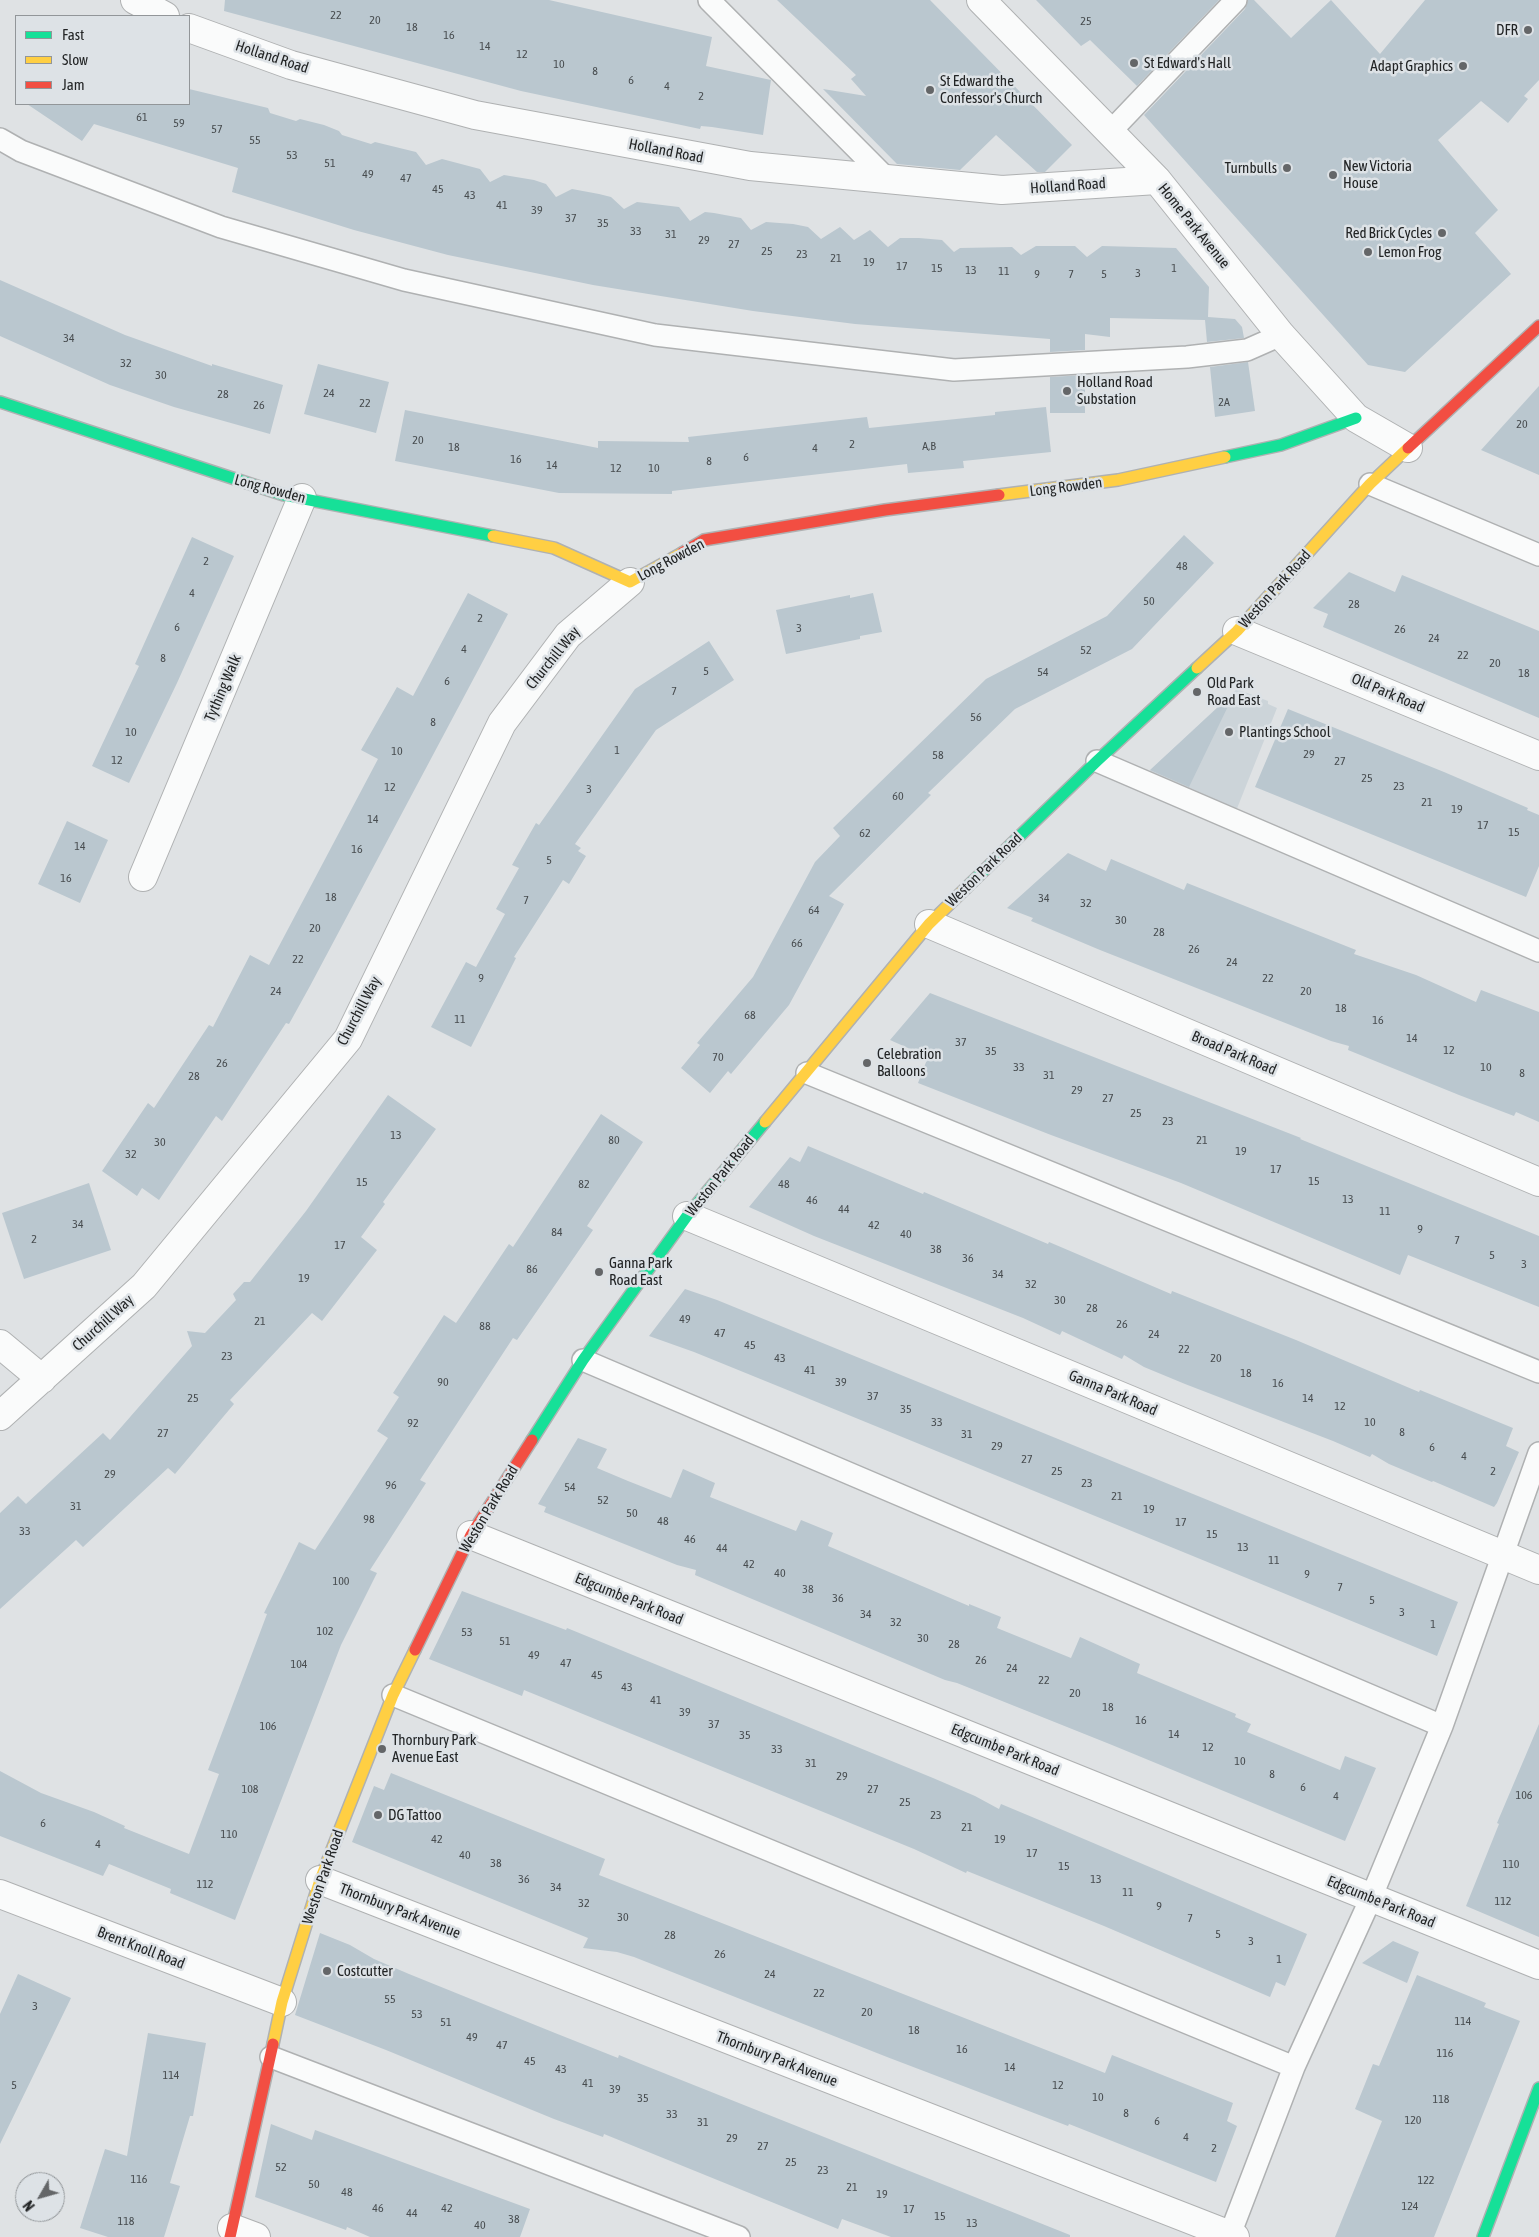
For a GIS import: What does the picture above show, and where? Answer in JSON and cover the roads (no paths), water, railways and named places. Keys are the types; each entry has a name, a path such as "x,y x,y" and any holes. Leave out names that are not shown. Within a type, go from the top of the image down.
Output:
{"street":[{"path":"135,0 163,15"},
{"name":"Home Park Avenue","path":"981,0 1157,180 1282,335 1356,418 1408,448"},
{"name":"Holland Road","path":"190,28 291,65 475,115 750,166 1002,190 1157,180"},
{"name":"Weston Park Road","path":"239,2234 282,2002 320,1880 393,1695 471,1535 583,1360 687,1216 768,1117 807,1074 929,924 1097,761 1237,631 1370,484 1538,329"},
{"name":"Long Rowden","path":"0,402 256,486 302,498 554,548 630,582 704,540 885,510 1118,480 1281,445 1356,418"},
{"name":"Tything Walk","path":"143,877 302,498"},
{"name":"Churchill Way","path":"0,1416 144,1286 348,1039 502,723 568,634 630,582"},
{"name":"Old Park Road","path":"1237,631 1539,756"},
{"name":"Broad Park Road","path":"929,924 1539,1182"},
{"name":"Ganna Park Road","path":"687,1216 1539,1570"},
{"path":"0,1344 42,1379"},
{"name":"Edgcumbe Park Road","path":"471,1535 1539,1965"},
{"name":"Thornbury Park Avenue","path":"320,1880 1231,2236"},
{"name":"Brent Knoll Road","path":"0,1894 282,2002"},
{"path":"1483,2237 1539,2088"}],"lane":[{"path":"709,0 887,180"},
{"path":"1110,132 1236,0"},
{"path":"0,139 21,152 221,227 404,280 655,335 954,370 1187,357 1247,350 1282,335"},
{"path":"1370,484 1539,555"},
{"path":"1097,761 1539,951"},
{"path":"807,1074 1539,1372"},
{"path":"583,1360 1442,1726"},
{"path":"1231,2236 1294,2067 1371,1898 1442,1726 1539,1454"},
{"path":"393,1695 1294,2067"},
{"path":"271,2057 739,2237"}],"place":[{"name":"DFR","path":"1528,30"},
{"name":"St Edward's Hall","path":"1134,63"},
{"name":"Adapt Graphics","path":"1463,66"},
{"name":"St Edward the Confessor's Church","path":"930,90"},
{"name":"Turnbulls","path":"1287,168"},
{"name":"New Victoria House","path":"1333,175"},
{"name":"Red Brick Cycles","path":"1442,233"},
{"name":"Lemon Frog","path":"1368,252"},
{"name":"Holland Road Substation","path":"1067,391"},
{"name":"Old Park Road East","path":"1197,692"},
{"name":"Plantings School","path":"1229,732"},
{"name":"Celebration Balloons","path":"867,1063"},
{"name":"Ganna Park Road East","path":"599,1272"},
{"name":"Thornbury Park Avenue East","path":"382,1749"},
{"name":"DG Tattoo","path":"378,1815"},
{"name":"Costcutter","path":"327,1971"}]}
